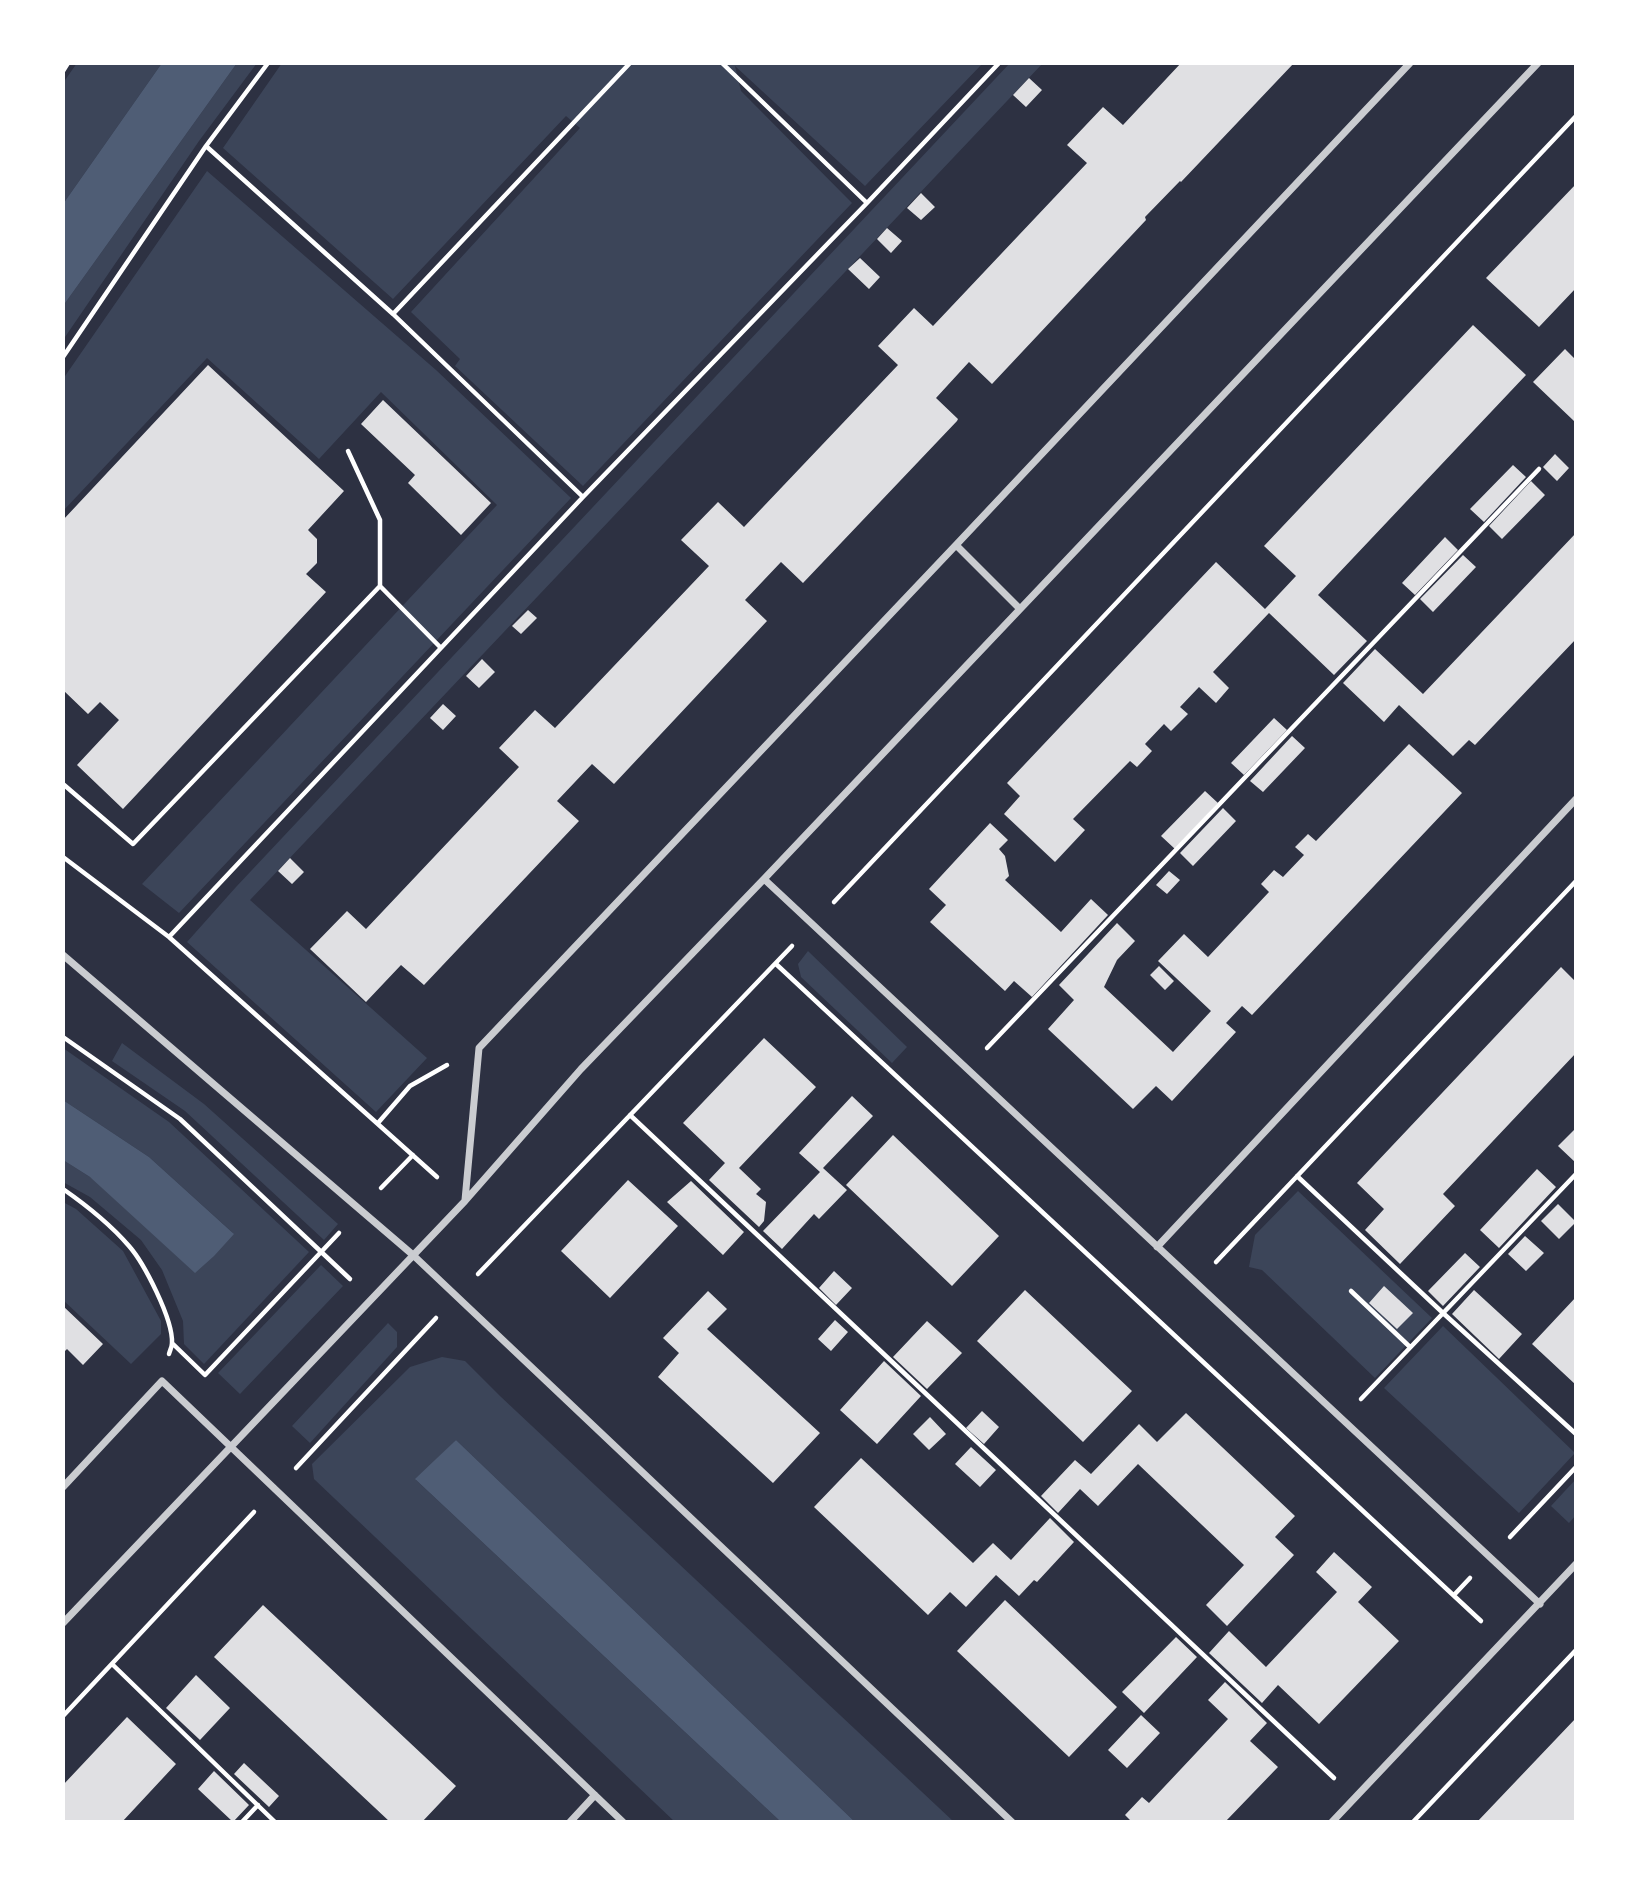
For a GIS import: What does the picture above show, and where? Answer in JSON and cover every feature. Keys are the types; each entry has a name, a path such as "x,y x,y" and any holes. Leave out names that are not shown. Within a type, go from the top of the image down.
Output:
{"street":[{"path":"465,1201 479,1048 1410,63"},
{"path":"63,1623 465,1201 581,1069 1538,63"},
{"path":"956,545 1020,609"},
{"path":"1157,1247 1576,799"},
{"path":"764,879 1540,1604"},
{"path":"63,955 413,1255 1012,1822"},
{"path":"63,1487 162,1381 622,1822"},
{"path":"1332,1822 1576,1564"},
{"path":"570,1822 595,1795"}],"path":[{"path":"63,71 68,63"},
{"path":"63,357 206,146 268,63"},
{"path":"393,314 630,63"},
{"path":"722,63 867,203"},
{"path":"169,937 583,497 999,63"},
{"path":"206,146 393,314 583,497"},
{"path":"63,784 133,844 380,586 380,520 348,452"},
{"path":"967,1069 1539,469"},
{"path":"380,586 440,648"},
{"path":"63,857 169,937 465,1201"},
{"path":"1197,1283 1576,881"},
{"path":"775,964 1503,1641"},
{"path":"63,1037 180,1119 371,1299"},
{"path":"378,1124 410,1086 479,1048"},
{"path":"630,1115 1355,1797"},
{"path":"172,1343 205,1375 413,1155"},
{"path":"1342,1419 1576,1174"},
{"path":"1297,1176 1576,1434"},
{"path":"63,1189 129,1246 151,1279 168,1321 172,1343 162,1381"},
{"path":"1351,1291 1410,1347"},
{"path":"1454,1595 1576,1467"},
{"path":"1413,1822 1576,1650"},
{"path":"112,1664 275,1822"},
{"path":"242,1822 258,1805"}],"shaded area":[{"path":"77,63 162,63 63,204 63,83"},
{"path":"162,63 237,63 63,306 63,204"},
{"path":"237,63 257,63 199,141 63,340 63,306"},
{"path":"282,63 983,63 865,186 735,66 741,91 852,203 583,486 455,366 460,359 411,312 580,128 566,116 393,299 223,148"},
{"path":"1010,63 1043,63 250,900 427,1058 376,1112 187,942"},
{"path":"207,171 436,370 571,498 179,913 142,884 497,505 381,392 319,459 207,358 63,511 63,379"},
{"path":"808,951 907,1047 892,1063 801,977 798,964"},
{"path":"122,1043 204,1104 338,1224 324,1240 185,1111 112,1061"},
{"path":"63,1048 169,1122 309,1252 204,1364 184,1344 183,1321 162,1270 141,1240 90,1197 63,1182 63,1160 90,1177 233,1233 149,1157 63,1100"},
{"path":"63,1100 149,1157 234,1234 195,1273 90,1177 63,1160"},
{"path":"1298,1191 1432,1318 1375,1378 1262,1270 1249,1267 1255,1235"},
{"path":"63,1202 76,1209 123,1251 161,1321 161,1334 131,1364 63,1300"},
{"path":"321,1265 343,1286 240,1394 218,1373"},
{"path":"388,1323 397,1332 397,1347 310,1443 292,1426"},
{"path":"1443,1326 1575,1453 1519,1513 1384,1388"},
{"path":"442,1357 465,1361 954,1822 855,1822 456,1440 416,1480 781,1822 675,1822 314,1479 312,1464 410,1367"},
{"path":"456,1440 855,1822 781,1822 415,1479"},
{"path":"1576,1479 1576,1515 1569,1523 1551,1506"}],"building":[{"path":"1181,63 1294,63 1145,217 1146,220 992,384 969,362 936,398 957,421 803,583 781,562 745,600 767,621 614,784 592,764 557,801 579,821 424,985 401,965 366,1002 310,949 347,911 366,929 519,767 499,748 535,710 555,728 709,566 681,540 718,502 744,527 898,365 878,346 914,308 933,326 1087,163 1067,145 1103,107 1123,125"},
{"path":"1029,78 1042,90 1026,107 1013,95"},
{"path":"1576,184 1576,288 1539,327 1486,278"},
{"path":"921,193 935,207 921,220 907,208"},
{"path":"887,228 902,241 891,253 877,239"},
{"path":"860,258 880,277 869,289 848,269"},
{"path":"1473,325 1526,375 1318,595 1367,641 1334,675 1269,613 1213,672 1229,688 1216,703 1199,687 1180,707 1188,714 1171,731 1164,724 1145,744 1152,751 1137,767 1130,761 1073,819 1085,830 1055,862 1004,814 1020,796 1007,783 1216,562 1265,609 1296,576 1264,546"},
{"path":"1565,349 1576,360 1574,421 1533,382"},
{"path":"208,365 344,491 308,530 317,539 317,563 306,574 326,592 123,809 77,765 119,720 100,702 88,714 63,690 63,520"},
{"path":"383,400 491,503 461,535 408,483 415,475 361,424"},
{"path":"1555,454 1569,468 1557,481 1543,467"},
{"path":"1513,465 1526,477 1484,522 1470,509"},
{"path":"1531,481 1545,495 1502,539 1489,526"},
{"path":"1576,533 1576,639 1475,745 1469,740 1453,756 1399,705 1384,722 1343,683 1375,649 1423,694"},
{"path":"1445,537 1458,550 1415,595 1402,583"},
{"path":"1463,555 1476,567 1433,612 1420,599"},
{"path":"528,610 537,618 521,634 512,626"},
{"path":"482,659 495,672 479,688 466,676"},
{"path":"443,704 456,716 443,730 430,718"},
{"path":"1274,718 1287,730 1244,775 1231,763"},
{"path":"1292,736 1305,748 1263,792 1250,781"},
{"path":"1409,744 1462,793 1252,1015 1242,1006 1226,1023 1236,1032 1172,1101 1156,1086 1133,1109 1048,1029 1074,1000 1059,985 1117,923 1135,941 1117,960 1104,987 1173,1052 1211,1011 1158,961 1184,934 1208,957 1269,892 1261,884 1274,870 1283,877 1304,855 1295,847 1308,834 1316,841"},
{"path":"1205,791 1218,803 1175,849 1161,836"},
{"path":"1223,808 1236,821 1193,866 1180,853"},
{"path":"990,823 1008,840 999,849 1005,856 1009,876 1005,880 1061,932 1091,899 1108,915 1032,997 1014,981 1005,991 930,922 946,905 929,889"},
{"path":"290,858 304,872 292,884 278,871"},
{"path":"1169,871 1180,880 1167,894 1156,885"},
{"path":"1159,966 1174,981 1165,990 1150,975"},
{"path":"1561,967 1576,982 1576,1053 1443,1194 1455,1206 1400,1264 1365,1230 1384,1209 1357,1183"},
{"path":"764,1038 816,1087 739,1168 761,1189 756,1194 766,1202 764,1221 759,1227 709,1180 725,1163 683,1123"},
{"path":"852,1096 873,1116 823,1168 847,1190 819,1219 814,1214 782,1249 763,1231 820,1172 799,1153"},
{"path":"1576,1128 1576,1163 1558,1146"},
{"path":"893,1135 999,1236 952,1286 846,1185"},
{"path":"1537,1169 1556,1187 1499,1248 1480,1230"},
{"path":"628,1180 678,1226 610,1298 561,1251"},
{"path":"691,1181 744,1232 723,1255 667,1202"},
{"path":"1558,1204 1576,1222 1559,1239 1541,1221"},
{"path":"1525,1236 1544,1253 1526,1271 1508,1254"},
{"path":"1465,1253 1480,1267 1443,1306 1428,1291"},
{"path":"834,1271 852,1288 836,1305 819,1288"},
{"path":"1384,1286 1413,1313 1397,1329 1369,1303"},
{"path":"1025,1290 1132,1391 1083,1442 977,1341"},
{"path":"1474,1290 1522,1334 1499,1359 1452,1314"},
{"path":"708,1291 727,1309 707,1329 820,1433 773,1483 658,1377 679,1353 663,1338"},
{"path":"1576,1297 1576,1385 1532,1344"},
{"path":"63,1306 103,1344 83,1365 67,1349 63,1353"},
{"path":"835,1320 848,1332 831,1351 818,1339"},
{"path":"927,1321 962,1353 927,1389 893,1357"},
{"path":"884,1361 921,1396 877,1444 840,1410"},
{"path":"982,1411 999,1427 984,1444 966,1428"},
{"path":"1186,1413 1295,1516 1275,1537 1294,1555 1227,1626 1206,1605 1244,1565 1138,1464 1098,1506 1080,1489 1058,1513 1041,1496 1075,1460 1091,1474 1139,1424 1157,1442"},
{"path":"930,1417 946,1434 929,1450 913,1434"},
{"path":"971,1447 996,1470 980,1487 955,1464"},
{"path":"861,1458 973,1563 993,1543 1011,1560 1050,1518 1074,1542 1037,1582 1034,1580 1019,1596 996,1575 966,1607 950,1592 928,1615 814,1507"},
{"path":"1334,1552 1372,1587 1358,1602 1399,1641 1319,1724 1278,1685 1262,1703 1209,1653 1229,1631 1266,1667 1337,1592 1316,1572"},
{"path":"1005,1600 1117,1707 1069,1757 957,1651"},
{"path":"263,1605 456,1786 422,1822 390,1822 214,1657"},
{"path":"1176,1637 1197,1657 1144,1713 1122,1692"},
{"path":"196,1675 230,1708 200,1740 166,1708"},
{"path":"1225,1682 1267,1723 1250,1741 1278,1767 1225,1822 1132,1822 1125,1815 1142,1797 1149,1803 1228,1719 1208,1700"},
{"path":"1141,1715 1160,1733 1127,1768 1108,1750"},
{"path":"127,1717 176,1764 122,1822 63,1822 63,1785"},
{"path":"1576,1718 1576,1818 1572,1822 1477,1822"},
{"path":"244,1763 279,1796 269,1807 234,1774"},
{"path":"214,1771 249,1805 233,1822 198,1789"}]}
